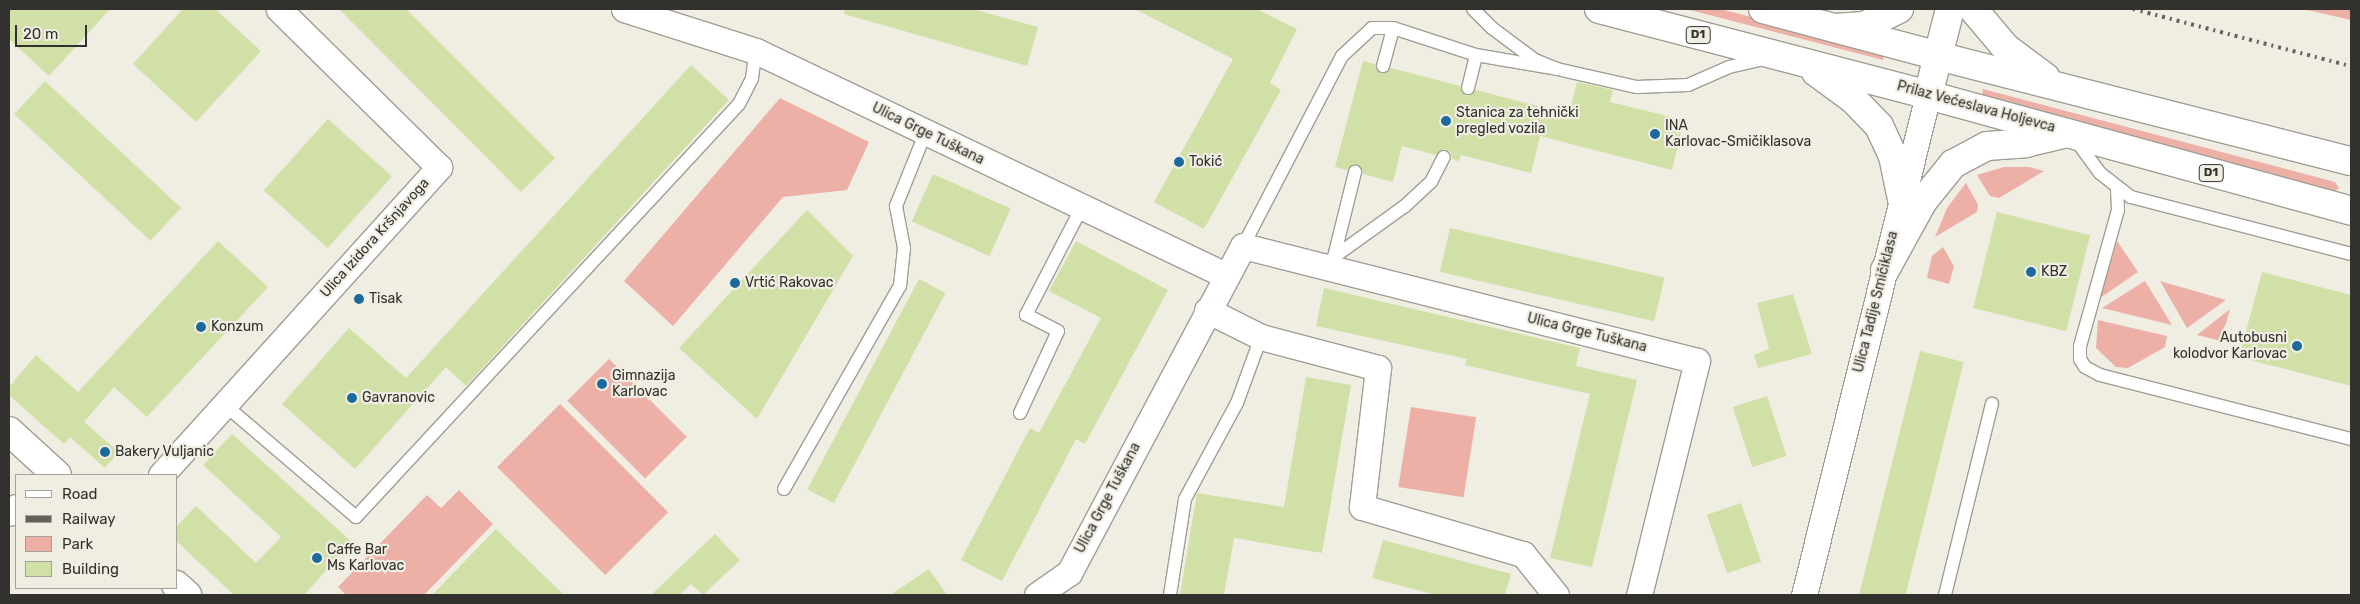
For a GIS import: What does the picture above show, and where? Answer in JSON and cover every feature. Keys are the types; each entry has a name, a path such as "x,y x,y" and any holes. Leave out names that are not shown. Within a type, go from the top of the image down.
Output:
{"main road":[{"name":"Prilaz Većeslava Holjevca","path":"1599,9 2071,132 2351,211"},
{"path":"1763,9 2351,162"},
{"path":"1835,28 1879,22 1899,9"},
{"name":"Ulica Tadije Smičiklasa","path":"1928,95 1950,9"},
{"path":"1973,9 2006,48 2061,88"},
{"path":"1790,59 1853,99 1879,126 1893,156 1902,199"},
{"path":"1884,270 1923,201 1953,164 1987,146 2026,143 2071,132"},
{"path":"9,431 55,474"}],"street":[{"name":"Ulica Izidora Kršnjavoga","path":"162,474 439,168 279,9"},
{"name":"Ulica Grge Tuškana","path":"624,9 756,50 925,134 1225,276"},
{"name":"Ulica Tadije Smičiklasa","path":"1804,595 1928,95"},
{"name":"Ulica Grge Tuškana","path":"1037,595 1069,573 1225,276 1243,246 1332,263 1697,361 1639,595"},
{"path":"1208,310 1262,337 1378,368 1362,507 1523,554 1556,595"}],"lane":[{"path":"1473,9 1492,28 1535,60 1557,69 1654,88 1688,85 1742,62 1790,59"},
{"name":"Ulica Grge Tuškana","path":"1243,246 1342,56 1372,28 1393,28 1476,55 1557,69"},
{"path":"1383,66 1393,28"},
{"path":"225,405 356,517 739,104 752,78 756,50"},
{"path":"1468,88 1476,55"},
{"path":"2071,132 2100,173 2117,190 2131,197 2351,254"},
{"path":"784,489 900,286 904,248 896,206 925,134"},
{"path":"1332,263 1405,206 1431,182 1444,157"},
{"path":"1332,263 1355,172"},
{"path":"2117,190 2118,210 2080,346 2080,359 2085,367 2100,375 2351,439"},
{"path":"1020,413 1058,331 1026,314 1082,207"},
{"path":"1170,595 1185,499 1237,403 1262,337"},
{"path":"1945,595 1992,404"}],"green space":[{"path":"1686,9 1720,9 1885,51 1883,60"},
{"path":"2303,9 2351,9 2351,20"},
{"path":"1983,89 2335,182 2339,188 2333,193 1982,95"},
{"path":"780,98 869,142 847,190 783,197 673,326 624,281"},
{"path":"2004,167 2029,167 2044,171 1999,198 1990,196 1977,175"},
{"path":"1966,183 1978,205 1977,212 1935,237 1947,208"},
{"path":"2117,241 2138,272 2100,298"},
{"path":"1943,247 1954,266 1949,284 1927,278 1932,256"},
{"path":"2145,281 2172,325 2102,308"},
{"path":"2160,281 2226,300 2187,328"},
{"path":"2230,309 2221,341 2197,335"},
{"path":"2098,320 2167,336 2165,347 2128,368 2116,367 2096,348"},
{"path":"609,359 687,437 645,479 567,401"},
{"path":"560,404 668,512 605,575 497,467"},
{"path":"1411,407 1476,417 1464,497 1398,487"},
{"path":"459,490 493,524 424,595 346,595 338,587 427,495 441,508"}],"building":[{"path":"9,9 110,9 49,76 9,39"},
{"path":"183,9 215,9 261,51 196,122 133,64"},
{"path":"339,9 406,9 555,158 521,192"},
{"path":"845,9 972,9 1038,27 1027,66 844,14"},
{"path":"1135,9 1257,9 1297,29 1270,83 1281,90 1204,229 1154,202 1233,59"},
{"name":"Stanica za tehnički pregled vozila","path":"1363,61 1375,64 1381,74 1391,68 1460,86 1466,96 1476,90 1569,114 1577,82 1613,90 1610,102 1684,120 1672,170 1540,136 1531,173 1461,155 1459,161 1452,159 1451,152 1444,149 1436,155 1402,146 1393,182 1363,174 1357,164 1347,170 1335,167"},
{"path":"691,65 729,100 466,386 446,367 355,469 282,404 349,328 406,378"},
{"path":"45,81 181,208 150,241 14,114"},
{"path":"328,119 392,177 328,248 264,190"},
{"path":"933,174 1011,209 990,256 912,222"},
{"path":"807,210 853,256 757,419 679,348"},
{"name":"KBZ","path":"1997,212 2090,235 2066,331 1973,308"},
{"path":"1450,228 1664,277 1654,321 1440,272"},
{"path":"218,241 268,287 147,417 114,387 84,422 119,452 105,468 70,437 64,444 9,395 9,387 36,355 78,392"},
{"path":"1076,241 1168,290 1085,444 1076,439 1002,581 961,560 1030,428 1039,433 1101,318 1049,291"},
{"path":"2262,272 2351,295 2351,386 2239,357"},
{"path":"919,279 945,293 834,503 807,489"},
{"path":"1324,288 1580,348 1576,366 1637,380 1592,567 1550,558 1590,394 1465,365 1467,359 1316,326"},
{"path":"1793,294 1812,354 1758,368 1754,355 1769,349 1757,303"},
{"path":"1920,351 1964,362 1906,595 1859,595"},
{"path":"1306,377 1351,385 1322,553 1234,538 1224,595 1180,595 1197,493 1284,507"},
{"path":"1767,396 1786,456 1752,467 1733,407"},
{"path":"232,434 352,542 304,595 234,595 178,543 178,525 196,506 256,563 281,537 203,465"},
{"path":"1741,503 1761,562 1727,573 1707,515"},
{"path":"496,529 564,595 432,595"},
{"path":"715,534 740,560 703,595 691,584 679,595 651,595"},
{"path":"1383,540 1511,574 1505,595 1436,595 1372,578"},
{"path":"929,569 947,595 890,595"}],"railway":[{"path":"2133,9 2351,66"}],"place":[{"name":"Stanica za tehnički pregled vozila","path":"1446,121"},
{"name":"INA Karlovac-Smičiklasova","path":"1655,134"},
{"name":"Tokić","path":"1179,162"},
{"name":"KBZ","path":"2031,272"},
{"name":"Vrtić Rakovac","path":"735,283"},
{"name":"Tisak","path":"359,299"},
{"name":"Konzum","path":"201,327"},
{"name":"Autobusni kolodvor Karlovac","path":"2297,346"},
{"name":"Gimnazija Karlovac","path":"602,384"},
{"name":"Gavranovic","path":"352,398"},
{"name":"Bakery Vuljanic","path":"105,452"},
{"name":"Caffe Bar Ms Karlovac","path":"317,558"}]}
